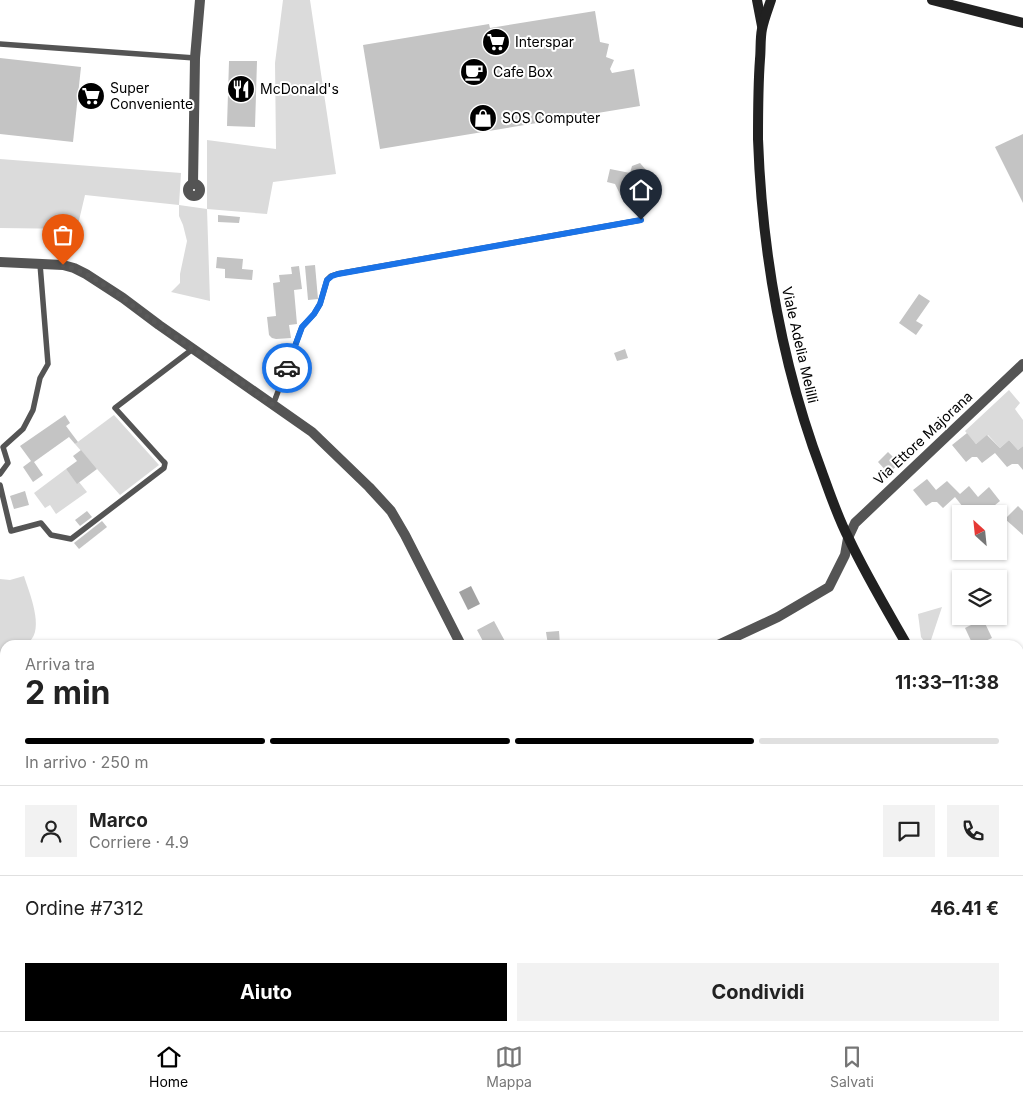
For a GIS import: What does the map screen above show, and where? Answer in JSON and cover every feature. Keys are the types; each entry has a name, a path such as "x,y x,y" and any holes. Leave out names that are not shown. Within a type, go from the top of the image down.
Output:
{"street":[{"path":"192,184 195,58 200,0"},
{"path":"757,0 762,28"},
{"path":"762,28 771,0"},
{"path":"932,0 1023,23"},
{"name":"Viale Adelia Melilli","path":"762,28 758,94 759,168 763,217 778,318 799,404 821,470 848,538 872,584 905,640"},
{"path":"0,262 63,265 86,274 123,298 312,432 391,511 458,640"},
{"name":"Via Ettore Majorana","path":"729,640 778,617 829,587 845,555 848,538 854,522 1023,364"}],"lane":[{"path":"0,44 195,58"},
{"path":"273,405 302,327 320,304 327,280 332,276 641,220"},
{"path":"0,474 8,463 4,448 23,429 33,410 40,378 48,364 40,264"},
{"path":"0,485 11,531 41,523 51,534 71,540 164,468 164,461 115,408 194,348"}],"shaded area":[{"path":"283,0 310,0 336,174 273,182 267,214 207,209 207,140 276,149 275,63"},
{"path":"0,159 181,173 179,205 85,195 77,229 0,228"},
{"path":"179,205 207,209 210,301 171,292 180,283 187,241 179,216"},
{"path":"1009,390 1020,403 1015,409 1023,420 1023,446 1018,450 1009,440 1000,448 988,435 976,444 965,431"},
{"path":"114,415 159,465 120,495 75,444"},
{"path":"66,469 87,492 56,514 50,505 45,508 34,493"},
{"path":"24,576 36,620 34,636 31,640 0,640 0,579 10,580"},
{"path":"471,586 480,604 468,610 459,592"},
{"path":"942,607 931,640 923,640 921,637 918,614"}],"building":[{"path":"595,11 600,42 609,44 606,57 614,60 610,69 612,73 634,69 640,106 380,149 363,45 489,24 490,28"},
{"path":"0,58 81,67 73,142 0,134"},
{"path":"229,61 257,61 255,127 227,126"},
{"path":"1023,134 1023,203 995,147"},
{"path":"640,163 646,170 644,180 639,178 634,190 637,194 629,199 627,195 622,198 615,184 607,182 610,169 630,173 632,166"},
{"path":"218,215 240,217 239,223 218,222"},
{"path":"217,257 243,259 242,269 253,270 252,280 225,278 225,269 216,268"},
{"path":"315,265 318,299 308,300 305,266"},
{"path":"299,266 302,289 294,290 297,324 289,325 291,338 272,338 269,335 267,317 276,316 273,283 280,282 279,275 292,274 291,267"},
{"path":"919,294 930,301 916,321 923,325 916,335 899,323"},
{"path":"625,349 628,358 617,361 614,353"},
{"path":"65,415 70,423 66,426 78,442 75,444 69,437 34,462 43,475 33,482 23,467 31,461 20,446"},
{"path":"967,433 976,444 987,435 1000,448 1009,440 1018,450 1023,446 1023,470 1018,464 1012,464 1007,467 995,453 982,463 977,457 972,457 966,462 952,445"},
{"path":"81,450 97,469 77,484 66,469 77,461 73,456"},
{"path":"888,452 899,463 889,474 878,462"},
{"path":"927,479 936,490 947,481 960,494 969,486 978,497 989,487 1000,501 995,505 961,505 955,497 943,508 937,502 932,502 926,506 913,490"},
{"path":"25,491 29,505 14,509 10,496"},
{"path":"1018,506 1023,511 1023,535 1008,522 1008,516"},
{"path":"87,511 92,517 80,526 75,520"},
{"path":"102,521 107,527 79,549 74,543"},
{"path":"494,621 504,640 482,640 477,630"},
{"path":"971,625 986,625 992,638 988,640 971,640 965,628"},
{"path":"559,631 560,640 547,640 546,632"}],"way so far":[{"path":"63,265 86,274 123,298 273,405 287,368"}],"place":[{"name":"Interspar","path":"496,42"},
{"name":"Cafe Box","path":"474,72"},
{"name":"McDonald's","path":"241,89"},
{"name":"Super Conveniente","path":"91,96"},
{"name":"SOS Computer","path":"483,118"}],"route":[{"path":"287,368 302,327 320,304 327,280 332,276 641,220"}]}
